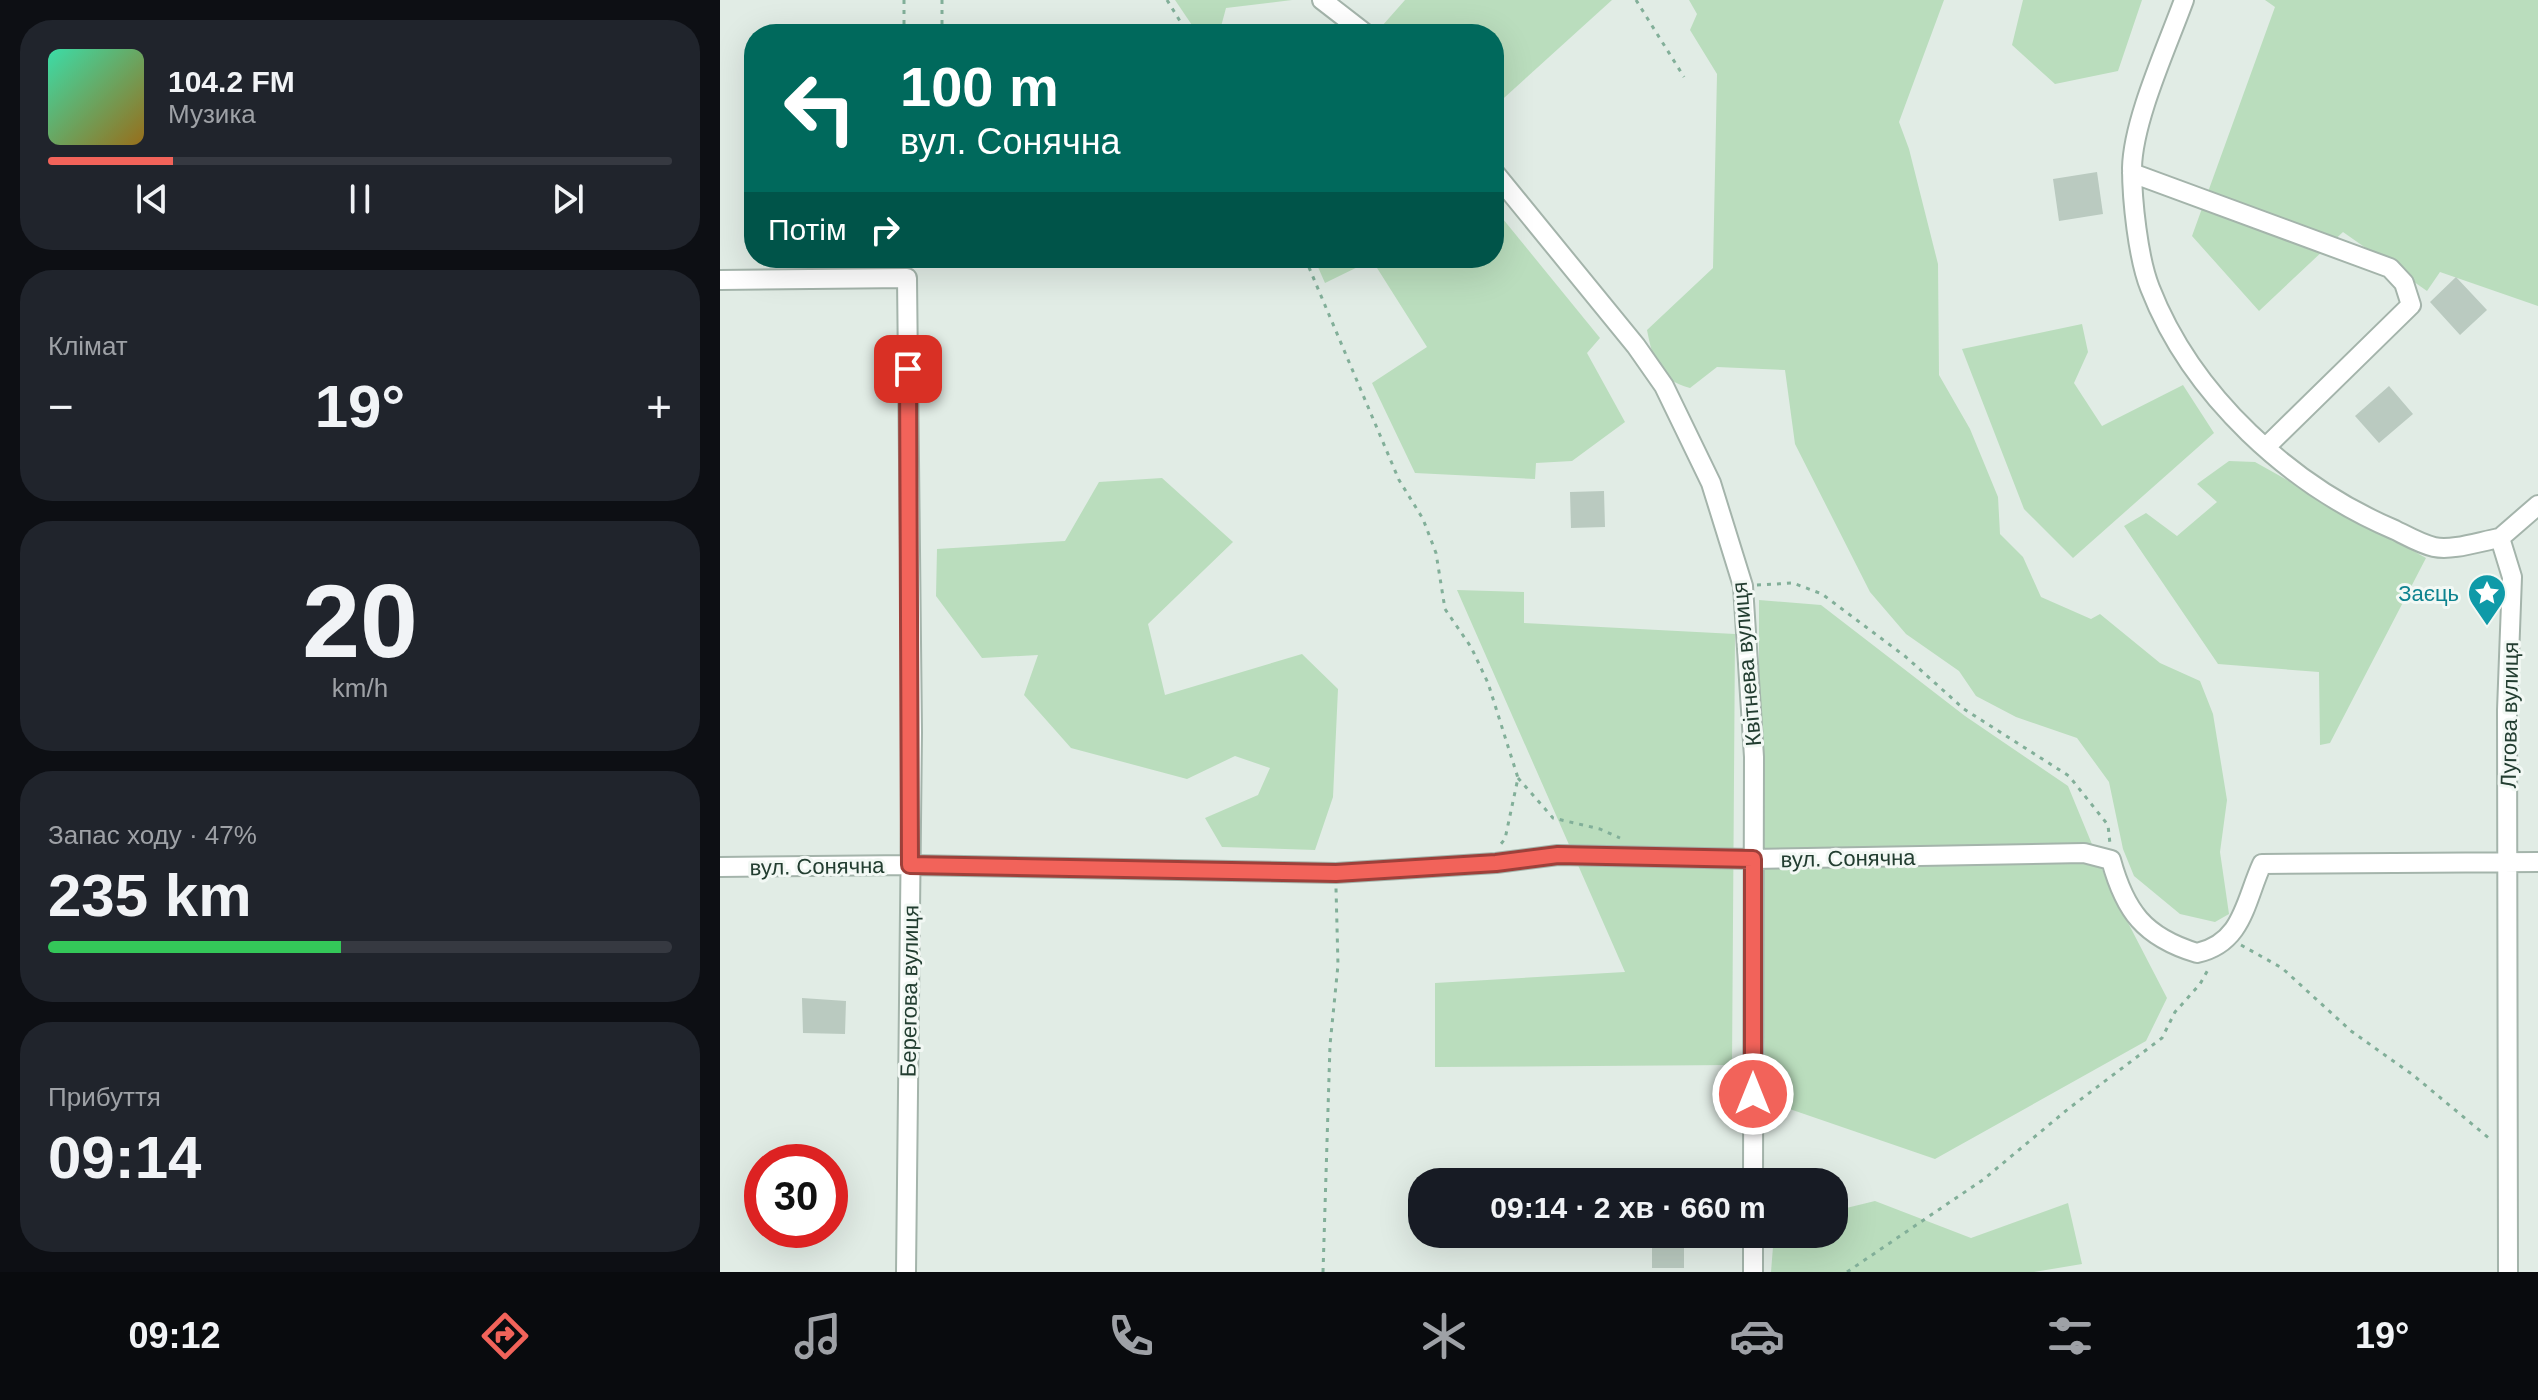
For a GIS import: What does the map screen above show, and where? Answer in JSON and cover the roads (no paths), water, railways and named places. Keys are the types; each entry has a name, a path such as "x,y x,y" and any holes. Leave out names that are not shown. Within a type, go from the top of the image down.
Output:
{"street":[{"path":"1322,0 1353,24"},
{"path":"2184,0 2133,146 2132,173 2149,285 2166,325 2197,371 2266,447 2304,481 2354,513 2436,547 2500,538 2538,505"},
{"path":"2132,173 2390,268 2404,283 2411,305 2266,447"},
{"name":"Квітнева вулиця","path":"1504,184 1636,346 1664,386 1702,461 1743,586 1754,757 1753,1168"},
{"name":"Берегова вулиця","path":"720,280 907,278 910,865 906,1272"},
{"name":"Лугова вулиця","path":"2500,538 2512,577 2507,710 2508,1272"},
{"name":"вул. Сонячна","path":"720,867 910,865 1336,873 1483,864 1558,855 1753,859 2084,853 2111,860 2121,896 2134,915 2160,938 2197,953 2223,944 2235,930 2262,864 2508,862"},
{"path":"2508,862 2538,862"},
{"path":"1753,1248 1753,1272"}],"place":[{"name":"Заєць","path":"2487,627"}]}
